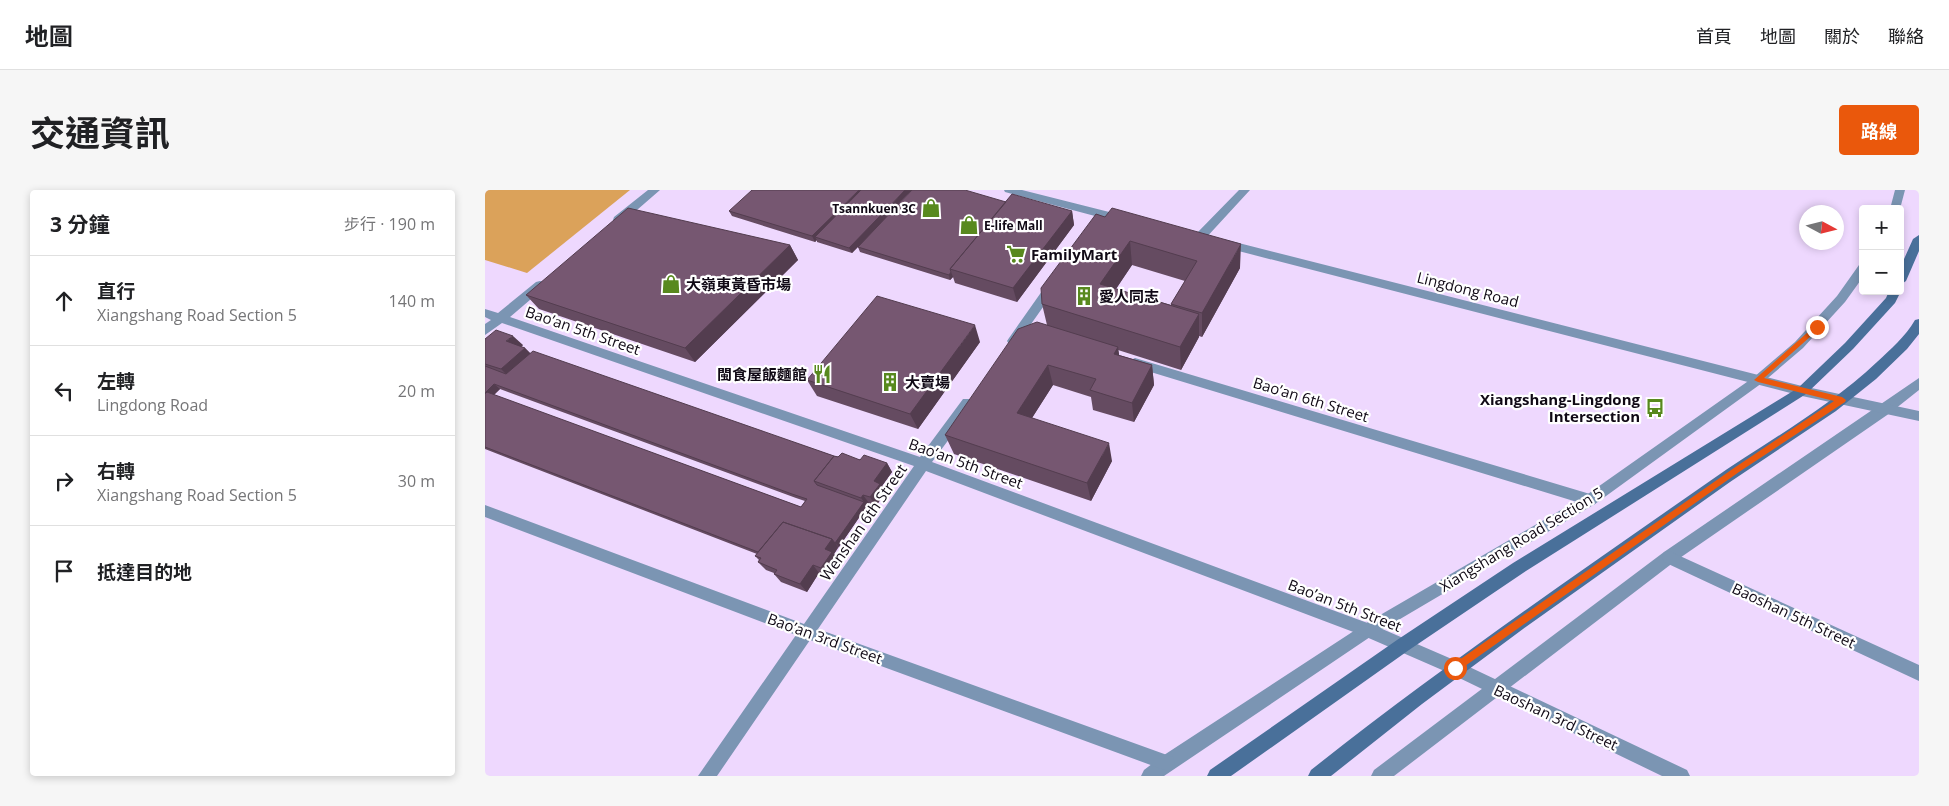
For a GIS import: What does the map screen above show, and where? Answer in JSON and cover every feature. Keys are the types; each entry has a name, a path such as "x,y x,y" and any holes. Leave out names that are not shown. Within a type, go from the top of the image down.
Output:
{"main road":[{"path":"1904,271 1919,239"},
{"name":"Xiangshang Road Section 5","path":"1216,776 1403,645 1519,568 1802,391 1849,346 1891,300 1893,295"},
{"path":"1317,776 1455,668 1737,470 1842,400 1879,369 1913,336 1919,323"}],"street":[{"path":"611,227 655,190"},
{"path":"1009,190 1099,219 1137,223"},
{"name":"Lingdong Road","path":"1245,190 1196,236 1802,391 1919,416"},
{"path":"1896,205 1900,190"},
{"path":"1005,353 1027,331 1062,272"},
{"name":"Xiangshang Road Section 5","path":"1150,776 1368,630 1590,500 1758,380 1817,327 1841,299 1859,274"},
{"path":"485,331 552,276"},
{"name":"Bao’an 5th Street","path":"485,313 923,464 1368,630 1431,658"},
{"name":"Bao’an 6th Street","path":"1126,361 1590,500"},
{"path":"1380,776 1669,557 1885,409 1919,383"},
{"name":"Wenshan 6th Street","path":"707,776 923,464 975,393"},
{"name":"Bao’an 3rd Street","path":"485,511 807,632 1167,763"},
{"name":"Baoshan 5th Street","path":"1669,557 1919,674"},
{"name":"Baoshan 3rd Street","path":"1431,658 1681,776"}],"shaded area":[{"path":"485,190 630,190 527,273 485,260"}],"building":[{"path":"752,190 859,190 812,236 729,211"},
{"path":"861,190 905,190 849,248 815,237"},
{"path":"912,190 965,190 1006,202 950,269 949,275 858,247"},
{"name":"FamilyMart","path":"1012,194 1072,211 1013,288 950,269"},
{"name":"大嶺東黃昏市場","path":"628,208 790,245 685,348 526,295"},
{"path":"1112,208 1241,244 1202,313 1171,304 1197,261 1130,241 1100,284 1199,314 1180,347 1042,304 1041,288 1096,214 1105,217"},
{"name":"大賣場","path":"877,296 975,325 910,414 807,380"},
{"path":"1037,322 1118,347 1114,354 1152,365 1132,403 1090,390 1096,379 1048,365 1017,413 1109,443 1087,483 945,435 1018,329"},
{"path":"496,330 513,336 506,341 525,348 501,369 485,364 485,339"},
{"path":"533,351 834,456 814,481 817,485 864,502 835,543 832,539 783,522 758,552 485,447 485,394 487,392 801,507 807,499 494,384 485,393 485,366 506,374"},
{"path":"842,453 860,460 864,455 887,463 874,481 880,484 870,497 863,495 861,498 814,481 834,456 838,457"},
{"path":"783,522 832,539 825,549 832,552 821,568 813,565 800,584 774,574 777,570 758,562 761,558 755,556"}],"place":[{"name":"Tsannkuen 3C","path":"931,208"},
{"name":"E-life Mall","path":"969,225"},
{"name":"FamilyMart","path":"1016,254"},
{"name":"大嶺東黃昏市場","path":"671,284"},
{"name":"愛人同志","path":"1084,296"},
{"name":"閩食屋飯麵館","path":"822,374"},
{"name":"大賣場","path":"890,382"},
{"name":"Xiangshang-Lingdong Intersection","path":"1655,408"}],"route":[{"path":"1455,668 1737,470 1842,400 1758,380 1817,327"}]}
